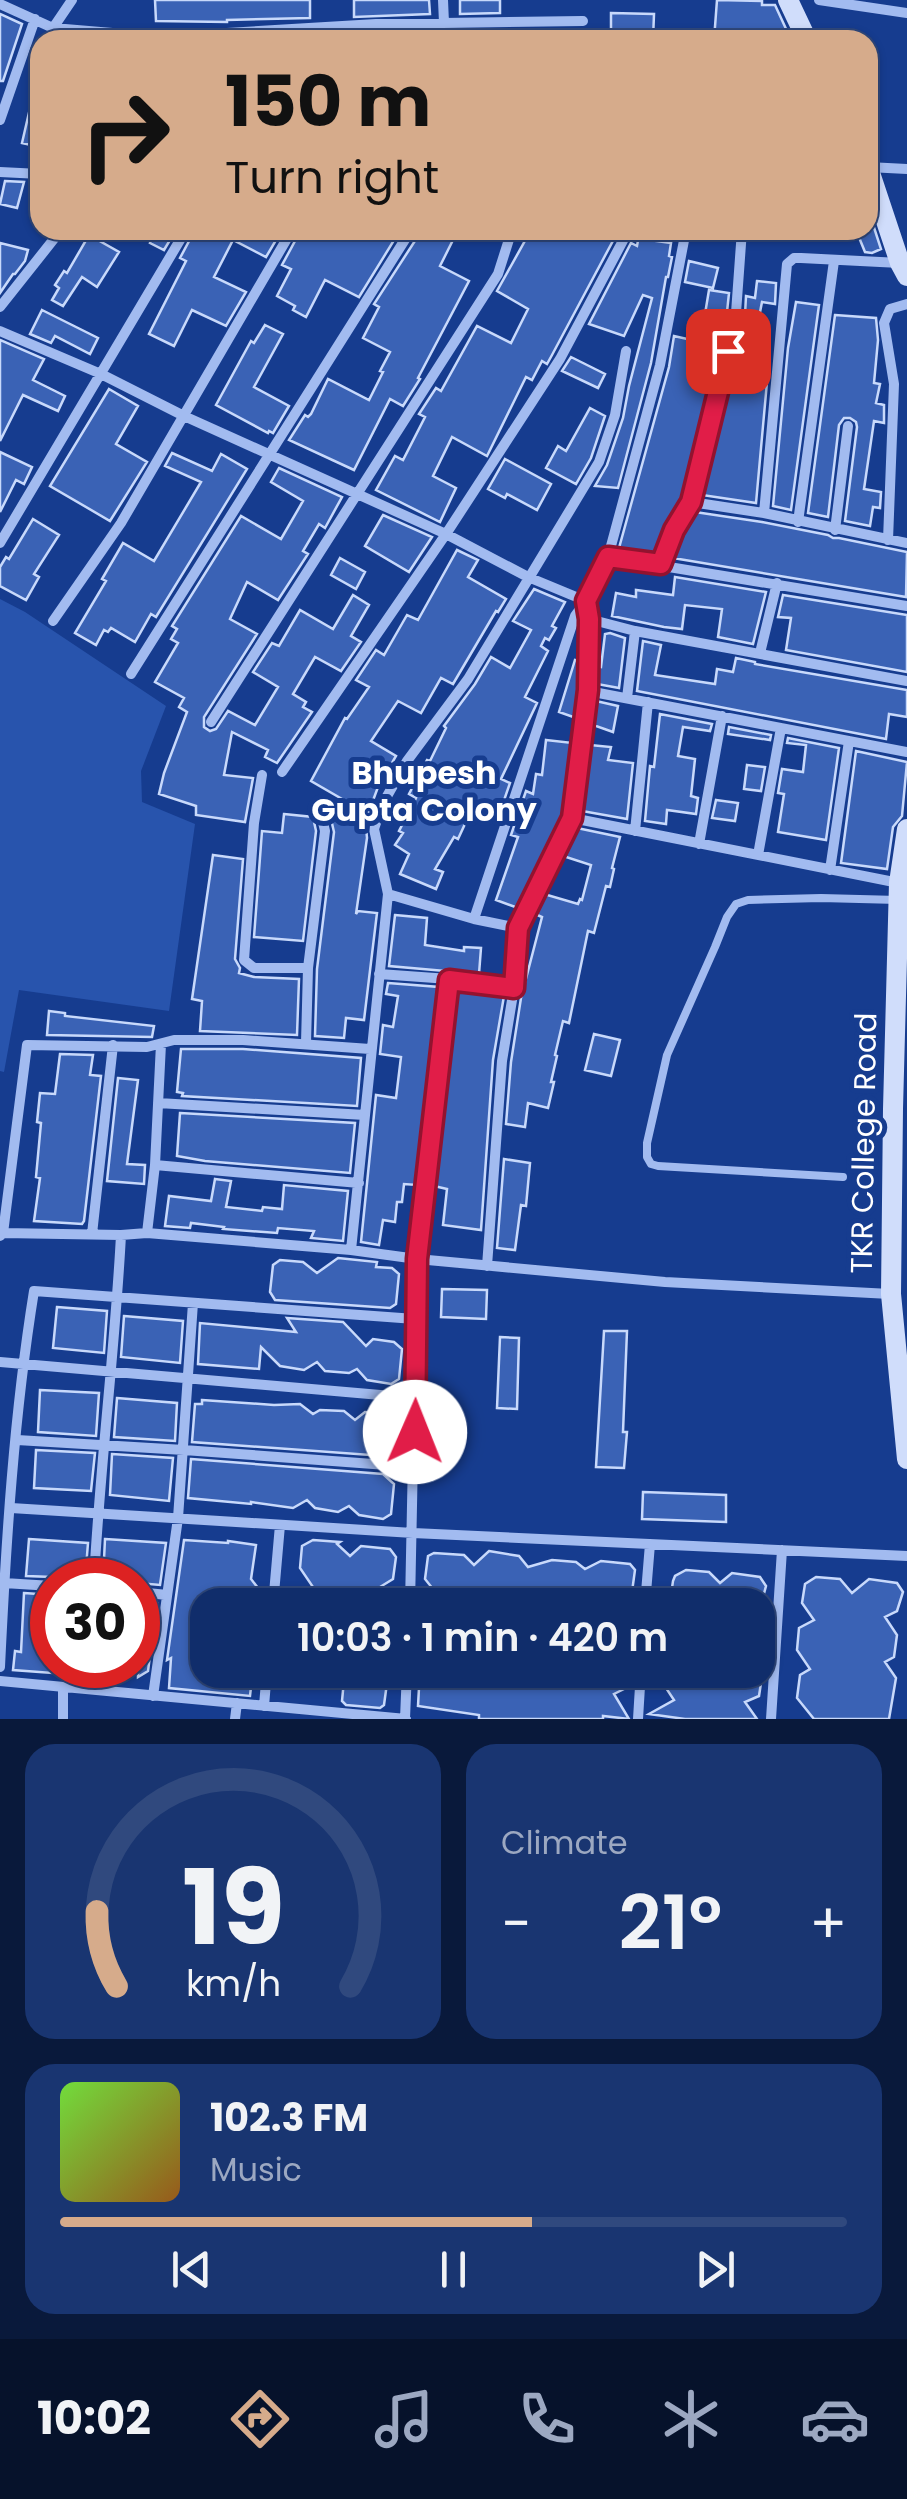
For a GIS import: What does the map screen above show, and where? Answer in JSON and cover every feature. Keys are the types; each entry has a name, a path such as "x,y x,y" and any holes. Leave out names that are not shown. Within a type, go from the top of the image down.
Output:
{"street":[{"path":"53,28 72,0"},
{"path":"443,0 444,24"},
{"path":"788,0 802,30"},
{"path":"820,0 907,13"},
{"path":"0,4 53,28 74,30"},
{"path":"31,30 35,19"},
{"path":"283,30 376,24 583,21"},
{"path":"0,120 30,33"},
{"path":"878,168 907,169"},
{"path":"0,172 30,174"},
{"path":"764,513 785,268 794,258 904,269 878,195"},
{"path":"0,307 53,240"},
{"path":"0,543 180,240"},
{"path":"53,621 121,522 286,240"},
{"path":"131,674 405,240"},
{"path":"212,722 498,274 509,240"},
{"path":"282,772 560,360 623,240"},
{"path":"474,919 575,616 608,557 660,364 684,240"},
{"path":"661,564 674,530 691,502 736,313 741,240"},
{"path":"798,522 834,261"},
{"path":"888,540 894,384 884,323 890,309 907,304"},
{"path":"0,330 586,601"},
{"path":"351,1250 388,894 374,829 382,805 407,761 468,679 598,462 615,414 626,351"},
{"path":"835,530 848,426"},
{"path":"691,502 764,513 907,544"},
{"path":"608,557 907,606"},
{"path":"760,653 777,583"},
{"path":"487,1266 502,1061 514,988 518,928 572,818 588,690 586,601"},
{"path":"589,619 635,631 907,680"},
{"path":"627,698 635,631"},
{"path":"588,690 907,752"},
{"path":"634,831 648,702"},
{"path":"699,844 722,716"},
{"path":"758,855 782,728"},
{"path":"830,870 849,741"},
{"path":"262,775 254,823 244,960 254,968 308,968"},
{"path":"306,1044 308,968 325,831 322,818"},
{"path":"572,818 830,870 899,892"},
{"name":"TKR College Road","path":"906,837 899,892 900,1113 891,1294 905,1395 907,1459"},
{"path":"388,894 518,928"},
{"path":"380,974 514,988"},
{"path":"411,1588 417,1259 449,980"},
{"path":"370,1049 243,1040 174,1040 147,1046 27,1046 2,1234 148,1233 665,1282 891,1294"},
{"path":"148,1233 161,1044"},
{"path":"92,1234 113,1045"},
{"path":"158,1103 364,1115"},
{"path":"155,1164 359,1183"},
{"path":"95,1558 121,1235"},
{"path":"0,1667 2,1569 11,1508 22,1364 34,1291 415,1320"},
{"path":"153,1696 178,1518 193,1303"},
{"path":"0,1362 416,1398"},
{"path":"16,1440 414,1467"},
{"path":"11,1508 413,1533 907,1556"},
{"path":"274,1588 280,1525"},
{"path":"647,1588 650,1544"},
{"path":"771,1719 782,1550"},
{"path":"4,1582 30,1584"},
{"path":"160,1594 167,1595"},
{"path":"0,1681 30,1684"},
{"path":"63,1688 63,1719"},
{"path":"71,1688 324,1715 406,1719 407,1688"},
{"path":"264,1706 266,1688"},
{"path":"638,1719 640,1688"},
{"path":"235,1719 237,1704"}],"lane":[{"path":"844,1177 658,1166 647,1157 647,1143 666,1054 736,904 748,900 899,892"}],"shaded area":[{"path":"0,599 166,706 141,771 142,802 195,824 169,1011 19,990 4,1072 0,1071"}],"building":[{"path":"155,0 310,0 310,18 156,21"},
{"path":"354,0 429,0 430,14 354,17"},
{"path":"460,0 500,0 500,13 460,14"},
{"path":"717,0 775,5 787,30 715,30"},
{"path":"611,13 654,14 653,30 611,30"},
{"path":"0,14 22,24 3,81 0,81"},
{"path":"30,108 30,145 22,143"},
{"path":"5,181 24,182 17,208 0,204"},
{"path":"86,240 98,240 119,252 97,287 82,277 63,306 52,300 59,288 55,285 64,271 67,273"},
{"path":"151,240 170,240 164,250 150,243"},
{"path":"190,240 233,240 214,277 246,292 226,326 192,310 174,346 149,334 186,261 180,258"},
{"path":"233,240 276,240 266,257"},
{"path":"296,240 394,240 359,297 325,280 306,317 277,296 291,269 282,265"},
{"path":"416,240 453,240 440,266 469,281 420,379 403,406 390,399 354,470 289,440 305,415 311,414 328,379 369,400 390,352 363,338 379,307 374,304"},
{"path":"525,240 613,240 547,364 542,361 532,380 526,377 487,456 452,437 433,476 456,488 440,522 376,490 395,456 403,460 425,417 419,414 436,388 441,391 477,326 511,343 528,309 497,291"},
{"path":"638,240 671,243 672,257 651,363 618,488 595,486 607,465 623,418 652,298 643,295 624,336 589,324 631,243 637,246"},
{"path":"860,240 878,240 881,249 865,252"},
{"path":"0,243 28,250 25,261 0,293"},
{"path":"689,261 718,268 713,288 685,282"},
{"path":"757,281 776,283 775,304 762,302 753,348 737,346 746,296 755,298"},
{"path":"709,290 729,293 727,312 683,499 665,527 655,554 619,548 674,336 696,341 698,325 703,326"},
{"path":"796,302 819,305 791,510 773,506"},
{"path":"42,310 98,338 90,354 55,336 51,343 30,334"},
{"path":"835,315 876,318 874,383 880,384 876,403 884,405 884,423 874,421 864,489 881,492 880,508 873,507 870,526 845,521 857,427 850,418 844,418 839,425 828,517 808,513"},
{"path":"265,325 283,334 254,387 289,406 273,433 216,405 251,341 254,343"},
{"path":"0,340 44,359 33,380 65,396 58,411 23,395 0,441"},
{"path":"571,357 605,374 598,388 562,371"},
{"path":"748,357 769,360 756,503 702,495 727,388 743,391"},
{"path":"109,389 138,406 116,444 147,462 110,521 50,486"},
{"path":"590,408 605,416 591,458 576,484 546,468 558,446 566,451"},
{"path":"0,452 32,467 24,484 16,480 0,512"},
{"path":"172,453 212,471 221,454 247,469 156,617 151,614 135,642 111,628 108,632 104,630 96,645 75,633 123,543 154,561 201,482 165,466"},
{"path":"505,459 551,484 537,510 488,489"},
{"path":"279,468 342,497 325,528 319,524 303,551 308,554 278,600 247,582 230,619 257,634 204,717 204,727 216,729 228,711 255,725 278,687 253,672 272,643 279,646 300,610 333,629 353,595 369,605 351,636 361,642 341,671 315,657 293,694 306,702 303,707 312,712 277,763 265,757 268,750 232,732 224,775 253,778 245,822 196,815 196,806 159,794 187,712 179,707 184,698 155,682 178,643 171,639 177,629 172,626 241,516 281,539 303,501 271,482"},
{"path":"695,512 907,552 906,597 673,558"},
{"path":"383,515 432,537 409,572 365,546"},
{"path":"33,519 59,535 34,574 39,577 26,600 0,586 0,567"},
{"path":"457,550 478,560 468,577 506,599 453,684 441,678 421,713 398,701 371,741 396,756 368,814 311,781 345,718 369,687 356,680 376,650 384,655 407,615 418,620"},
{"path":"340,558 365,572 356,589 331,575"},
{"path":"675,577 766,592 753,644 718,637 722,609 685,605 682,629 612,616 616,593 636,597 636,590 673,595"},
{"path":"534,589 565,602 552,626 556,628 541,646 548,651 525,697 537,703 501,779 510,783 500,812 480,802 475,813 471,811 458,839 454,837 435,869 443,872 436,889 400,874 409,854 395,845 416,798 409,794 427,760 430,761 444,726 491,657 510,668 531,630 513,621"},
{"path":"783,595 907,615 907,672 786,650 791,618 778,617"},
{"path":"605,634 625,638 619,688 597,684"},
{"path":"643,641 661,645 655,675 715,684 717,669 733,672 736,658 907,690 907,717 889,714 886,739 637,691"},
{"path":"575,660 580,661 576,718 559,712"},
{"path":"596,701 618,706 613,732 593,725"},
{"path":"660,714 712,724 710,731 683,727 678,756 695,759 691,796 698,798 696,814 667,810 666,824 645,821"},
{"path":"729,727 771,735 770,740 728,734"},
{"path":"788,738 839,748 826,840 778,832 784,794 778,793 782,769 803,772 806,745 787,743"},
{"path":"546,740 573,743 564,815 518,908 496,900 518,837 511,835 526,791 533,794 536,774 542,775"},
{"path":"590,745 611,747 608,760 633,763 627,819 582,811"},
{"path":"856,751 907,762 902,816 893,827 887,869 841,863"},
{"path":"747,765 765,767 761,791 744,789"},
{"path":"716,800 738,803 735,821 712,818"},
{"path":"284,814 313,817 316,831 303,941 254,937 262,831 282,833"},
{"path":"331,819 366,827 356,914 377,913 364,1020 346,1018 344,1038 315,1036 317,969 334,832"},
{"path":"577,828 620,837 610,887 606,886 594,933 588,931 569,1023 563,1021 555,1055 548,1108 528,1103 525,1127 506,1124 521,998 542,917 535,914 544,894 578,904 591,865 563,856"},
{"path":"213,855 243,859 235,959 239,973 299,979 297,1035 200,1031 202,1001 192,999"},
{"path":"395,915 427,918 425,945 464,951 464,947 481,948 479,974 389,966"},
{"path":"388,983 439,987 417,1185 404,1184 395,1222 383,1220 379,1245 361,1242 376,1095 396,1098 401,1057 380,1054 383,1025 393,1027 398,996 386,994"},
{"path":"457,989 504,996 493,1060 481,1230 443,1225 447,1189 434,1186"},
{"path":"49,1011 154,1026 152,1037 47,1035"},
{"path":"594,1034 620,1040 611,1076 585,1070"},
{"path":"181,1049 243,1049 361,1058 357,1106 182,1096 177,1092"},
{"path":"60,1054 93,1055 90,1075 101,1076 82,1224 34,1221 40,1178 36,1177 40,1093 55,1094"},
{"path":"118,1078 138,1080 127,1164 145,1165 144,1184 107,1181"},
{"path":"180,1113 355,1123 350,1173 177,1156"},
{"path":"504,1159 530,1163 526,1206 521,1205 515,1250 497,1248"},
{"path":"215,1179 231,1181 226,1207 262,1211 263,1207 282,1209 284,1185 348,1191 343,1241 311,1238 314,1231 278,1228 277,1233 191,1223 190,1228 165,1226 169,1196 211,1201"},
{"path":"338,1258 377,1262 376,1267 392,1268 399,1274 396,1304 390,1308 275,1300 270,1292 273,1265 280,1260 303,1262 317,1273"},
{"path":"442,1289 487,1290 486,1319 441,1317"},
{"path":"57,1307 107,1311 104,1353 53,1348"},
{"path":"124,1316 183,1321 180,1363 121,1357"},
{"path":"287,1318 343,1322 366,1346 373,1339 394,1342 402,1349 399,1379 391,1384 367,1380 357,1369 349,1373 325,1371 317,1362 304,1370 280,1366 261,1347 259,1369 198,1364 200,1323 296,1332"},
{"path":"604,1331 627,1331 624,1468 596,1467"},
{"path":"500,1337 519,1338 517,1409 497,1408"},
{"path":"40,1390 99,1393 96,1436 38,1432"},
{"path":"117,1398 177,1403 175,1441 114,1437"},
{"path":"202,1400 300,1404 313,1414 320,1410 344,1411 355,1420 365,1412 389,1413 396,1419 393,1449 384,1456 192,1442 195,1404 202,1404"},
{"path":"36,1450 95,1453 91,1491 34,1488"},
{"path":"112,1454 173,1458 169,1501 110,1495"},
{"path":"191,1459 383,1474 394,1484 391,1514 383,1519 359,1515 349,1506 338,1512 315,1508 307,1500 293,1508 188,1498"},
{"path":"643,1492 726,1495 726,1522 642,1519"},
{"path":"29,1539 88,1543 87,1558 30,1558 30,1576 26,1576"},
{"path":"105,1539 166,1543 160,1585 160,1558 104,1558"},
{"path":"184,1540 256,1545 251,1579 258,1588 190,1588 190,1688 251,1688 250,1696 169,1688 171,1658 167,1660"},
{"path":"313,1540 340,1542 337,1544 350,1556 361,1546 390,1549 396,1557 393,1579 381,1588 311,1588 300,1568 302,1546"},
{"path":"489,1551 519,1556 528,1567 552,1560 576,1562 585,1569 601,1561 630,1564 635,1570 633,1588 432,1588 425,1579 428,1556 434,1553 464,1555 474,1565"},
{"path":"686,1570 709,1572 720,1583 732,1573 760,1577 766,1586 672,1588 675,1576"},
{"path":"816,1577 840,1579 852,1593 869,1579 897,1583 903,1592 897,1611 885,1617 897,1635 894,1657 885,1662 896,1678 889,1719 814,1719 797,1698 800,1675 810,1669 797,1650 799,1628 814,1620 802,1603 805,1584"},
{"path":"24,1593 30,1593 30,1671 13,1670 15,1651 21,1652"},
{"path":"343,1688 386,1688 380,1708 346,1705 342,1701"},
{"path":"419,1688 626,1688 614,1694 629,1719 479,1719 479,1715 418,1706"},
{"path":"666,1688 760,1688 759,1696 745,1702 757,1719 685,1719 649,1714 674,1700"}],"district":[{"name":"Bhupesh Gupta Colony","path":"424,792"}],"route":[{"path":"415,1432 417,1259 449,980 514,988 518,928 572,818 588,690 586,601 608,557 661,564 674,530 691,502 728,351"}]}
